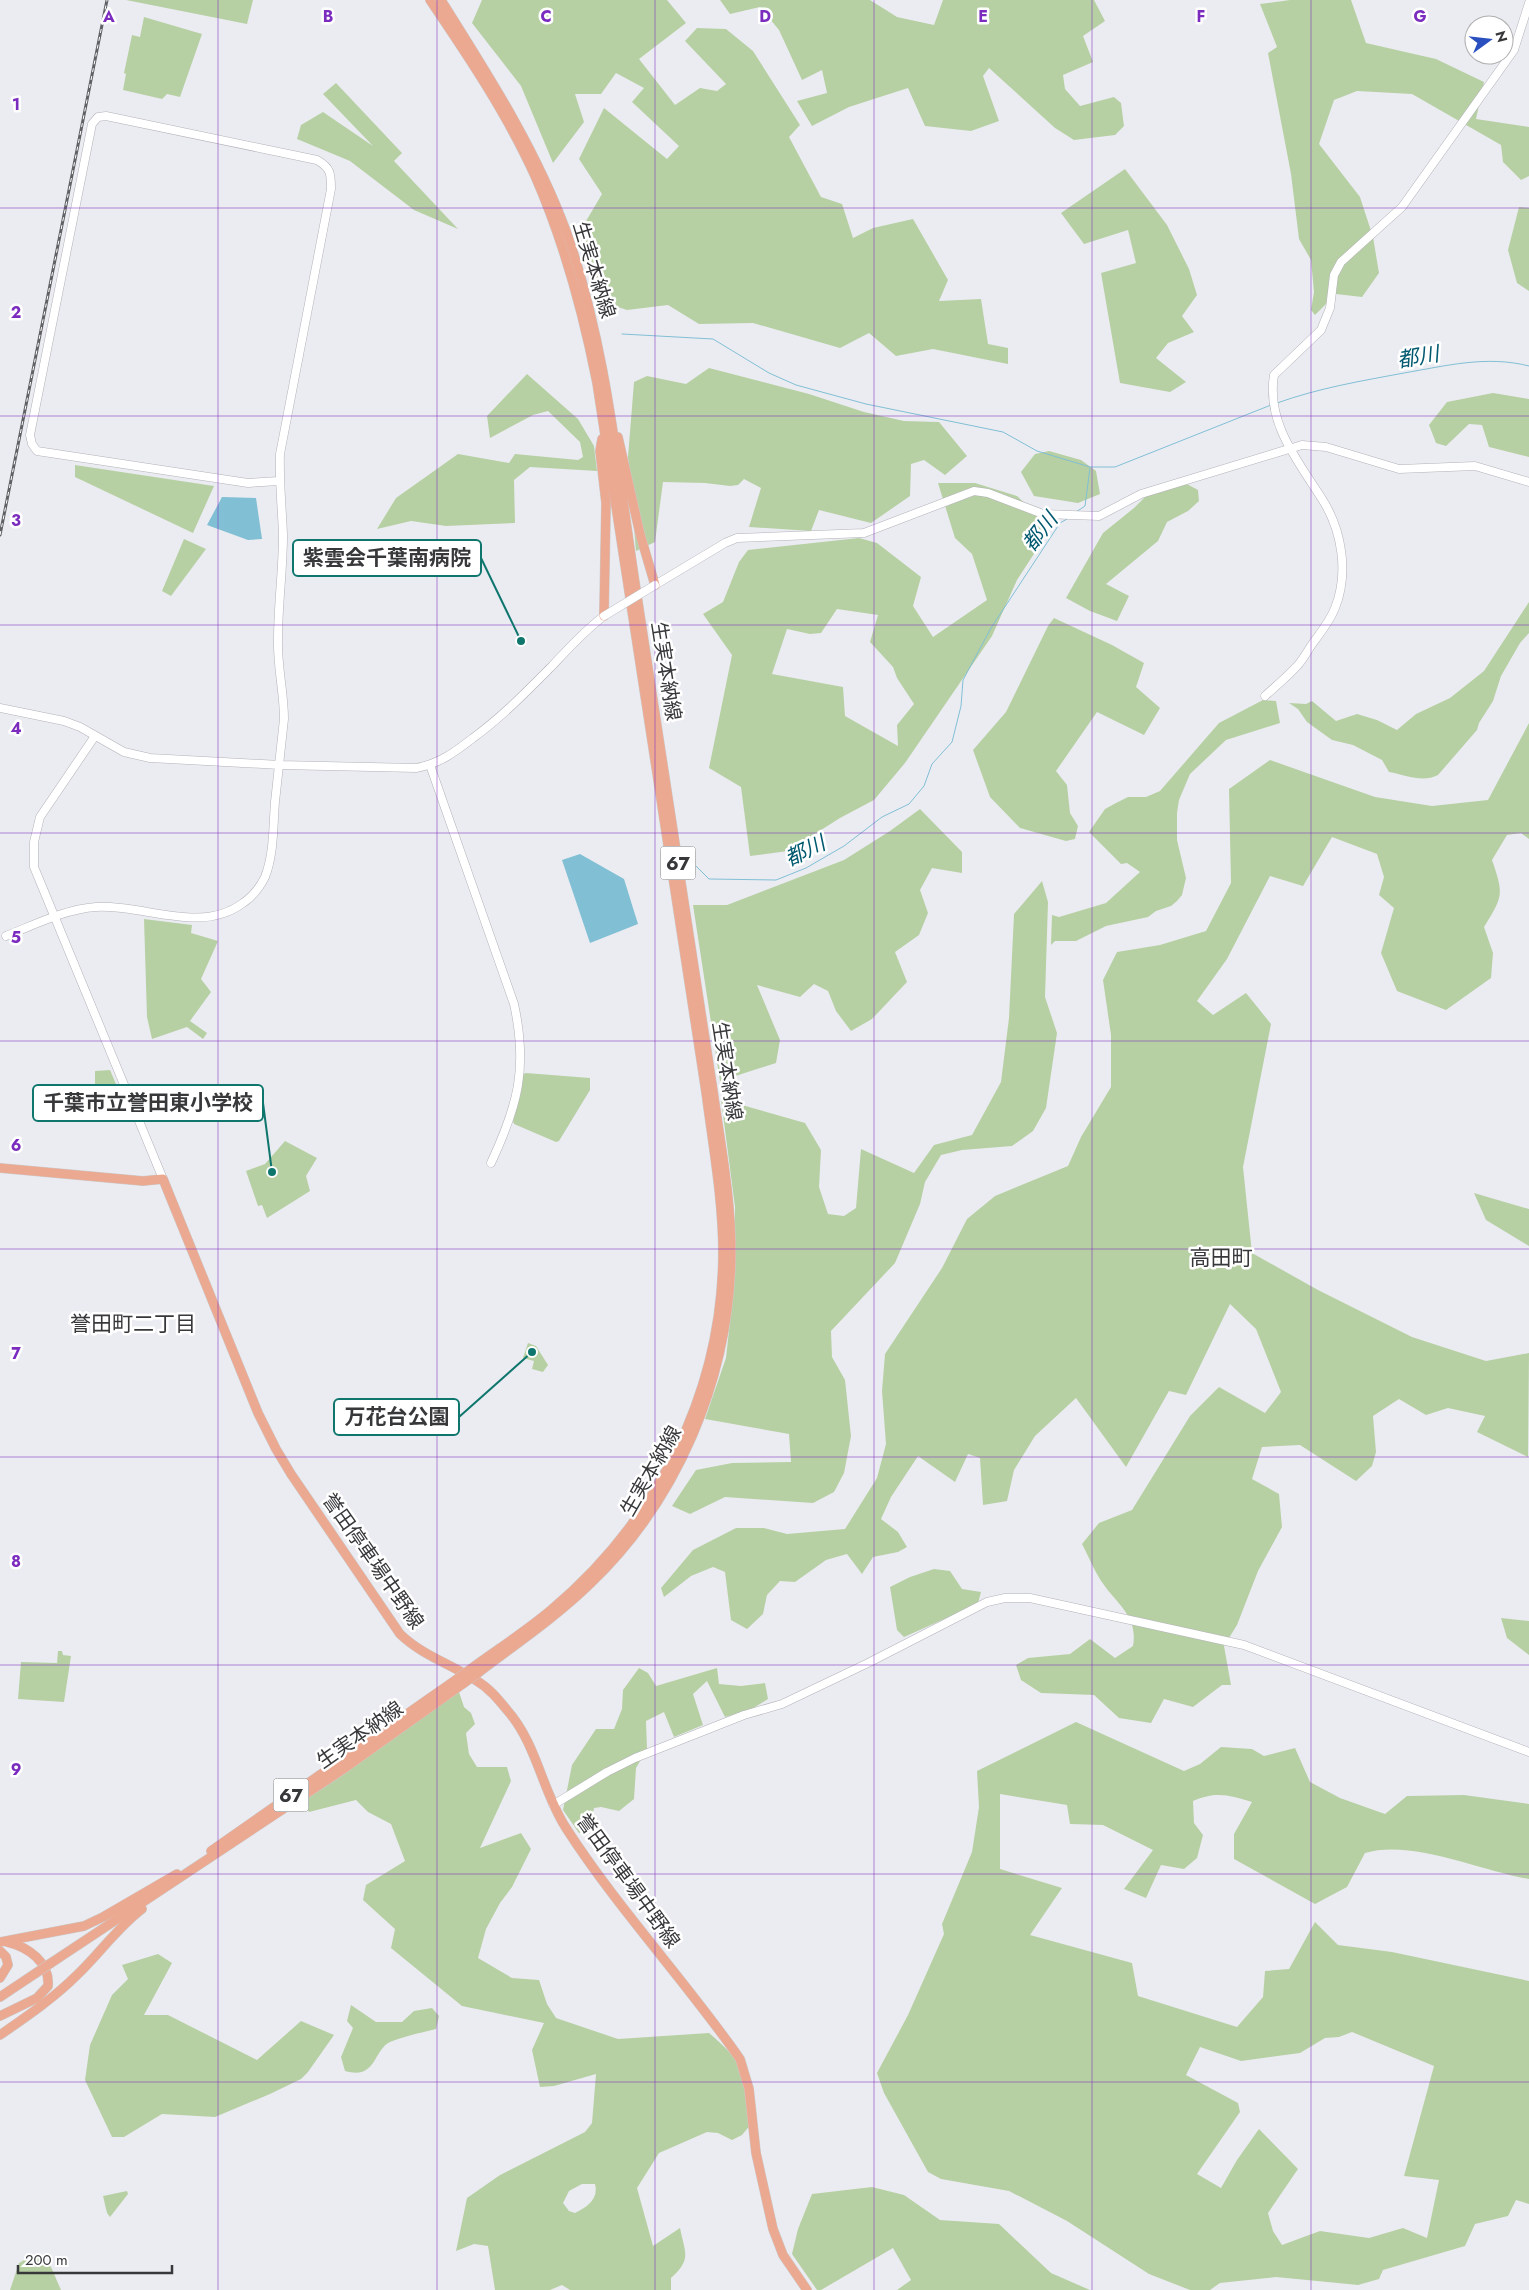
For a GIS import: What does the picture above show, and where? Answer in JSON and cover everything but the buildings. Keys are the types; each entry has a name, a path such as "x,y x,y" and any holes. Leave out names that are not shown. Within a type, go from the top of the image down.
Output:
{"main road":[{"name":"生実本納線","path":"430,0 496,102 534,174 548,206 565,255 583,318 597,383 719,1188 723,1253 720,1310 708,1365 692,1416 665,1476 635,1522 602,1561 551,1610 475,1670"},
{"name":"生実本納線","path":"0,1997 126,1913 460,1681 566,1606 592,1583 621,1552 662,1495 687,1449 704,1406 719,1354 728,1299 731,1244 727,1185 602,368 589,309 573,254 541,171 502,97 441,0"},
{"name":"67","path":"602,368 640,534 655,585"},
{"name":"67","path":"603,426 600,451 606,503 604,616"},
{"path":"0,1168 143,1181 163,1179"},
{"name":"誉田停車場中野線","path":"163,1179 262,1422 291,1474 400,1634 418,1650 476,1680 508,1710 526,1738 553,1805 579,1849 740,2059 749,2089 756,2153 772,2229 783,2255 807,2290"},
{"name":"67","path":"2,1942 84,1926 182,1874"},
{"name":"67","path":"0,2035 66,1986 122,1926 182,1874"},
{"name":"67","path":"0,2016 43,1994 49,1981 44,1968 33,1953 22,1947 2,1942"},
{"path":"0,1951 6,1957 8,1965 0,1978"}],"street":[{"path":"1265,696 1298,665 1332,615 1339,594 1342,562 1340,540 1326,506 1289,449 1274,408 1272,398 1274,375 1312,340 1327,319 1336,268 1363,239 1391,219 1402,207 1514,50 1529,3"},
{"path":"6,936 54,917 94,907 120,908 198,918 212,917 233,910 250,898 264,880 272,846 284,701 277,640 282,562 279,482 280,454 331,189 331,172 327,166 317,160 106,116 98,117 92,124 30,435 32,444 37,451 56,454 248,483 279,482"},
{"path":"0,708 64,721 124,752 150,758 407,769 430,765 452,754 485,730 530,688 582,633 604,616 725,543 742,536 810,536 864,533 974,491 988,493 1043,514 1099,516 1141,494 1289,449 1308,445 1326,447 1399,469 1475,466 1529,482"},
{"path":"95,736 45,808 35,834 34,867 163,1179"},
{"path":"430,765 514,1004 520,1034 520,1070 517,1095 508,1126 490,1163"},
{"path":"553,1805 607,1772 635,1758 744,1715 782,1704 868,1663 987,1602 1005,1598 1030,1598 1244,1645 1529,1752"}],"green space":[{"path":"126,0 253,0 247,24"},
{"path":"482,0 667,0 686,23 639,59 675,105 700,88 717,91 726,84 685,41 697,28 726,29 753,51 800,125 789,137 821,197 842,204 853,238 873,228 913,219 948,280 939,301 981,299 988,344 1008,348 1008,364 933,349 896,356 869,333 840,348 753,323 699,324 668,305 627,310 606,303 576,238 602,194 579,159 604,108 667,159 679,146 632,102 644,88 616,73 601,94 575,94 584,122 553,163 521,86 472,23"},
{"path":"720,0 870,0 897,17 934,25 943,0 1094,0 1105,21 1083,36 1093,62 1063,75 1065,89 1080,106 1114,97 1121,103 1124,126 1115,135 1074,140 1055,128 989,68 983,76 999,121 971,131 925,126 908,88 849,107 812,126 797,101 827,93 822,70 802,80 779,30 760,7 730,14"},
{"path":"1290,0 1351,0 1366,43 1436,59 1484,82 1476,119 1529,127 1529,176 1521,180 1503,162 1501,145 1412,94 1357,91 1334,100 1319,144 1360,197 1373,237 1379,273 1362,297 1336,294 1315,315 1311,310 1314,292 1311,260 1299,239 1291,174 1268,53 1277,47 1260,4"},
{"path":"144,17 202,34 180,97 167,94 162,99 123,90 126,74 124,73 132,35 140,37"},
{"path":"336,83 402,153 394,161 458,229 414,210 350,161 297,139 301,125 323,112 373,146 323,94"},
{"path":"1125,169 1167,225 1189,269 1197,295 1182,316 1194,332 1168,343 1156,358 1186,382 1170,392 1120,383 1101,273 1136,263 1128,230 1084,244 1061,213"},
{"path":"1519,207 1529,208 1529,291 1517,283 1508,250"},
{"path":"709,368 809,394 864,412 904,421 939,422 967,456 945,475 924,460 911,464 910,496 871,523 819,510 811,531 749,527 761,488 744,479 738,485 730,486 705,483 663,482 655,542 636,551 628,457 634,382 647,376 686,384"},
{"path":"527,374 578,419 594,446 597,471 530,467 514,480 515,523 446,526 411,521 377,529 396,498 458,454 509,463 515,454 578,460 583,457 580,442 548,411 533,415 490,438 487,416"},
{"path":"1493,393 1529,399 1529,457 1489,447 1482,425 1469,424 1446,446 1436,443 1429,425 1447,402"},
{"path":"1049,451 1081,460 1096,471 1100,494 1078,503 1034,496 1021,472 1035,454"},
{"path":"75,465 214,486 193,533 75,477"},
{"path":"1183,482 1198,490 1199,501 1188,511 1167,522 1158,541 1106,584 1129,596 1117,621 1090,611 1066,598 1103,533 1148,494"},
{"path":"938,483 975,483 1017,496 1048,525 1041,543 1017,580 992,636 905,763 874,800 840,818 788,851 750,856 741,787 709,768 732,655 703,614 723,602 739,562 748,550 859,538 877,543 921,577 913,606 933,637 987,600 972,554 955,538","holes":["837,609 878,615 870,642 893,667 897,678 914,704 897,725 898,746 845,716 843,687 772,674 787,629 810,634 821,633"]},
{"path":"184,539 206,549 171,596 162,591"},
{"path":"1529,602 1529,633 1520,643 1501,676 1493,701 1479,723 1477,730 1438,775 1420,778 1389,772 1382,760 1353,745 1332,740 1307,722 1298,709 1289,703 1306,704 1312,701 1336,721 1357,714 1377,720 1397,730 1416,714 1450,698 1484,671"},
{"path":"1054,618 1112,645 1144,663 1136,687 1160,708 1144,735 1097,712 1056,771 1067,785 1070,813 1078,826 1075,839 1066,841 1020,828 990,797 973,750 1006,712 1048,626"},
{"path":"1263,700 1276,701 1280,723 1226,740 1190,774 1179,800 1177,813 1177,840 1186,878 1182,895 1177,901 1148,917 1106,926 1076,941 1055,941 1051,945 1052,915 1059,917 1106,903 1140,872 1127,863 1121,864 1089,832 1105,809 1128,797 1146,797 1160,791 1219,723"},
{"path":"1529,723 1529,839 1521,833 1507,835 1492,860 1500,888 1500,895 1484,927 1493,953 1491,978 1446,1010 1397,991 1381,953 1394,908 1379,895 1384,877 1377,854 1332,837 1303,886 1270,876 1227,959 1197,1001 1213,1015 1246,993 1271,1024 1243,1167 1252,1253 1318,1290 1412,1337 1486,1361 1529,1353 1528,1457 1477,1432 1485,1416 1448,1408 1426,1415 1399,1399 1373,1416 1376,1452 1372,1466 1356,1481 1300,1445 1262,1447 1252,1479 1279,1494 1282,1527 1258,1571 1237,1625 1224,1646 1231,1685 1222,1685 1193,1707 1164,1699 1151,1723 1119,1718 1094,1695 1041,1693 1021,1680 1016,1665 1028,1658 1070,1654 1090,1639 1115,1658 1133,1646 1133,1627 1130,1619 1101,1580 1082,1544 1099,1523 1132,1510 1190,1416 1219,1387 1265,1413 1281,1392 1256,1329 1230,1304 1186,1395 1169,1391 1126,1467 1076,1398 1035,1436 1014,1470 1007,1501 983,1505 980,1458 968,1454 955,1482 918,1456 891,1497 881,1519 898,1532 907,1547 898,1552 873,1557 862,1574 847,1554 826,1560 795,1582 780,1581 767,1595 763,1614 747,1629 731,1620 725,1572 713,1567 691,1576 664,1597 661,1588 693,1550 736,1528 764,1528 787,1534 845,1529 877,1478 886,1444 882,1391 885,1354 942,1268 967,1219 995,1196 1068,1166 1081,1137 1111,1087 1111,1035 1103,980 1117,952 1160,945 1206,931 1231,883 1229,789 1270,760 1375,797 1432,806 1488,800"},
{"path":"920,809 962,852 962,873 932,868 920,890 928,913 919,935 895,952 907,982 872,1019 851,1031 836,1011 828,991 814,984 800,997 757,985 780,1040 776,1063 720,1081 693,905 727,905 844,860 890,831"},
{"path":"1042,881 1048,902 1045,997 1057,1033 1046,1108 1033,1131 1012,1146 962,1150 941,1155 925,1182 920,1204 895,1263 831,1331 832,1357 845,1380 851,1436 844,1473 834,1492 813,1503 725,1497 690,1514 672,1506 696,1470 732,1463 791,1462 789,1434 705,1419 726,1358 734,1284 735,1207 721,1099 805,1123 821,1150 819,1187 828,1214 844,1216 856,1208 861,1149 914,1173 934,1145 972,1135 1001,1082 1009,1018 1014,914"},
{"path":"144,919 192,925 191,933 218,941 201,979 211,992 190,1021 207,1033 203,1039 187,1027 152,1039 147,1017"},
{"path":"110,1070 122,1098 107,1097 95,1088 95,1071"},
{"path":"523,1074 590,1078 590,1090 559,1141 556,1142 514,1124 513,1121 521,1092"},
{"path":"285,1141 317,1158 306,1176 310,1191 267,1218 262,1205 258,1206 246,1171 265,1164"},
{"path":"1474,1193 1529,1209 1529,1246 1486,1220"},
{"path":"528,1343 536,1346 548,1365 543,1372 532,1369 534,1361 523,1358"},
{"path":"934,1569 950,1571 962,1589 981,1592 977,1607 951,1616 904,1637 897,1630 890,1587 910,1577"},
{"path":"1501,1618 1529,1621 1529,1655 1507,1638"},
{"path":"58,1651 62,1651 63,1655 71,1656 64,1702 18,1699 21,1662 57,1663"},
{"path":"639,1668 648,1673 656,1686 717,1668 719,1684 741,1686 765,1683 768,1699 750,1710 725,1717 707,1681 693,1694 703,1725 674,1737 664,1712 646,1721 647,1749 636,1768 634,1799 619,1811 601,1807 594,1808 590,1830 579,1833 563,1810 572,1765 596,1729 614,1729 622,1709 623,1690"},
{"path":"457,1686 464,1707 471,1713 475,1724 466,1733 469,1754 477,1767 507,1767 511,1781 480,1848 521,1833 531,1849 512,1887 500,1903 486,1929 478,1958 512,1978 539,1980 547,2004 556,2018 618,2039 709,2033 729,2052 747,2079 757,2117 742,2135 732,2140 718,2133 707,2132 659,2153 637,2188 653,2246 680,2228 685,2255 682,2266 671,2278 671,2290 570,2290 562,2285 550,2290 495,2290 488,2246 474,2244 456,2251 467,2198 500,2175 585,2132 592,2123 596,2074 554,2086 540,2087 532,2050 544,2023 462,2006 391,1948 395,1929 363,1900 366,1885 405,1861 391,1824 368,1812 356,1800 309,1812 302,1801 362,1761","holes":["582,2184 595,2184 595,2194 591,2202 575,2213 569,2211 563,2203 569,2191"]},
{"path":"1076,1722 1184,1771 1200,1764 1221,1747 1252,1749 1264,1756 1295,1748 1310,1782 1340,1798 1385,1814 1407,1796 1464,1795 1529,1804 1529,1879 1425,1853 1384,1850 1365,1853 1347,1887 1315,1904 1234,1859 1234,1834 1252,1802 1222,1795 1209,1796 1193,1801 1194,1823 1203,1835 1197,1858 1184,1869 1161,1865 1146,1898 1124,1889 1153,1850 1103,1825 1070,1824 1067,1805 1000,1794 1000,1869 1062,1888 1030,1935 1132,1963 1138,1996 1237,2027 1263,1997 1265,1971 1289,1969 1315,1922 1338,1945 1392,1952 1529,1981 1529,2204 1516,2200 1508,2216 1475,2224 1465,2246 1383,2270 1379,2279 1358,2285 1276,2277 1220,2283 1210,2290 1190,2290 1149,2274 1067,2221 1009,2191 941,2179 928,2172 884,2093 877,2073 908,2015 944,1934 942,1924 972,1852 979,1807 977,1771","holes":["1352,2032 1434,2066 1404,2176 1439,2180 1427,2238 1403,2228 1369,2238 1320,2231 1282,2245 1273,2231 1268,2213 1298,2169 1259,2129 1237,2160 1221,2188 1197,2174 1240,2112 1238,2103 1186,2075 1200,2047 1241,2061 1300,2053 1325,2038 1339,2037"]},
{"path":"158,1954 172,1963 144,2015 168,2015 257,2060 301,2021 334,2035 301,2079 270,2094 215,2117 162,2114 124,2137 112,2137 85,2080 90,2045 112,1995 128,1979 122,1965"},
{"path":"351,2005 376,2022 402,2022 414,2011 432,2008 439,2016 436,2029 390,2042 384,2046 369,2068 355,2073 345,2071 341,2057 353,2028 347,2021"},
{"path":"872,2187 904,2195 940,2220 999,2224 1051,2273 1090,2290 897,2290 911,2280 893,2248 821,2290 817,2290 792,2254 798,2229 812,2194"},
{"path":"127,2191 128,2194 110,2217 107,2213 103,2196"},
{"path":"31,2256 42,2257 51,2267 61,2290 10,2290 19,2263"}],"water":[{"path":"222,497 256,498 262,539 248,540 207,525"},
{"path":"580,854 624,879 638,924 590,943 562,860"}],"waterway":[{"path":"622,334 713,339 769,373 796,385 866,404 1003,432 1037,451 1090,467 1115,467 1271,405"},
{"name":"都川","path":"1277,403 1340,385 1450,365 1498,361 1529,366"},
{"name":"都川","path":"1076,512 1085,506 1090,468"},
{"name":"都川","path":"696,866 709,879 776,880 806,868 844,846 882,817 909,804 924,786 932,764 952,742 961,706 963,680 991,628 1060,523 1067,519"}],"railway":[{"path":"0,535 107,0"}],"place":[{"name":"紫雲会千葉南病院","path":"521,641"},
{"name":"千葉市立誉田東小学校","path":"272,1172"},
{"name":"万花台公園","path":"532,1352"}],"district":[{"name":"高田町","path":"1221,1258"},
{"name":"誉田町二丁目","path":"133,1324"}]}
